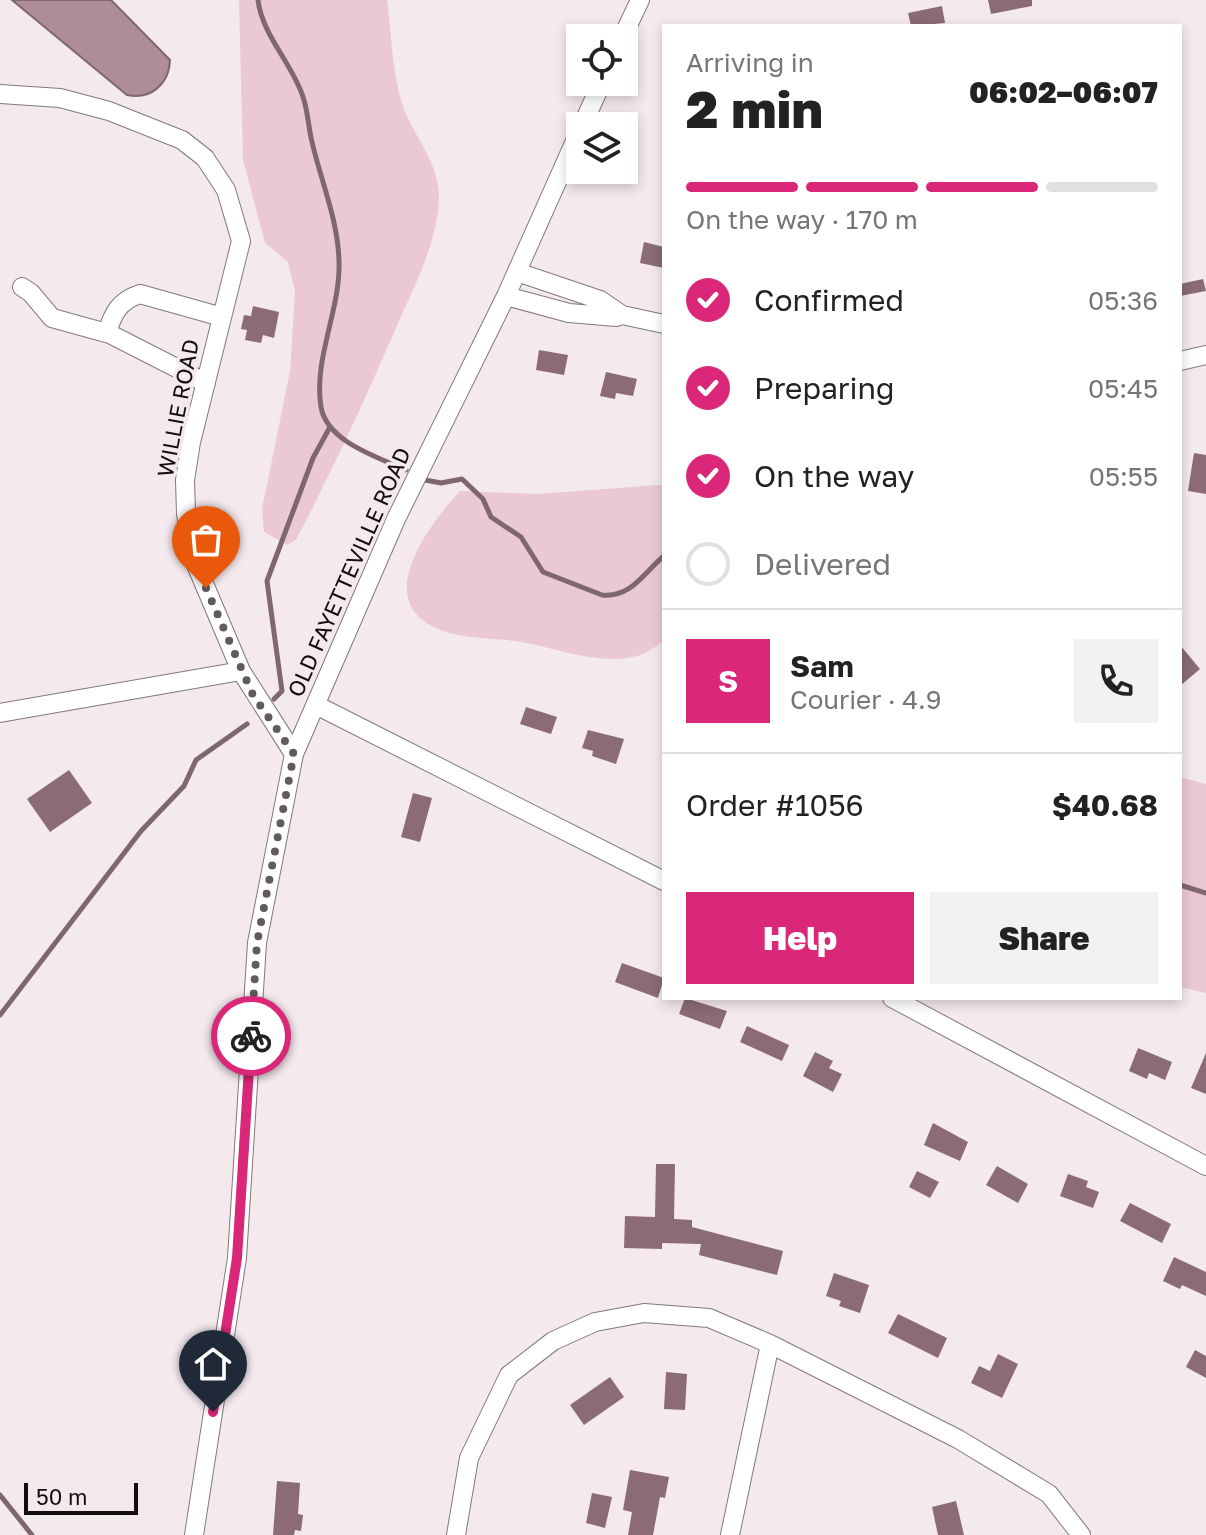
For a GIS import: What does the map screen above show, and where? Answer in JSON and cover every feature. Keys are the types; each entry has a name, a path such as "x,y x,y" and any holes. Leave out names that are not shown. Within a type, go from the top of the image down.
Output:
{"street":[{"path":"629,24 640,0"},
{"name":"WILLIE ROAD","path":"0,94 60,98 84,104 182,140 205,158 226,190 241,241 185,480 186,514 194,560 241,671 253,695 294,754"},
{"name":"OLD FAYETTEVILLE ROAD","path":"194,1535 237,1258 257,943 294,754 396,519 506,296 566,162"},
{"path":"517,272 600,300 622,315 662,324"},
{"path":"22,287 52,318 107,333 206,383"},
{"path":"107,333 113,313 121,303 140,294 222,317"},
{"path":"506,296 569,313 622,315"},
{"path":"1182,361 1206,355"},
{"path":"0,713 241,671"},
{"path":"316,705 662,880"},
{"path":"896,1000 1206,1166"},
{"path":"456,1535 469,1458 509,1375 553,1341 595,1322 644,1313 709,1318 770,1344 958,1439 1049,1494 1081,1535"},
{"path":"730,1535 770,1344"}],"shaded area":[{"path":"12,0 111,0 170,60 166,76 151,92 127,95"},
{"path":"239,0 387,0 401,101 432,165 438,186 434,233 416,282 322,488 296,540 287,545 264,532 262,509 290,371 295,292 288,262 265,243 243,160"},
{"path":"662,486 662,642 644,654 607,659 516,641 452,634 421,619 410,603 407,584 411,564 433,524 460,491 538,494"},
{"path":"1182,778 1206,784 1206,993 1182,987"}],"building":[{"path":"988,0 1032,0 1032,6 991,14"},
{"path":"942,6 945,23 911,24 908,13"},
{"path":"644,242 662,246 662,268 640,263"},
{"path":"1203,279 1206,291 1182,296 1182,284"},
{"path":"253,306 279,312 274,338 263,335 261,343 245,340 247,330 241,329 244,315 251,316"},
{"path":"539,350 568,355 564,375 536,370"},
{"path":"606,372 637,379 633,396 616,393 615,399 600,396"},
{"path":"1194,453 1206,455 1206,494 1188,491"},
{"path":"1182,647 1200,669 1182,684"},
{"path":"526,707 557,717 551,734 520,724"},
{"path":"588,730 624,739 616,764 592,756 593,751 582,748"},
{"path":"69,770 92,803 50,832 27,799"},
{"path":"413,793 432,798 420,842 401,837"},
{"path":"622,963 662,977 658,998 615,982"},
{"path":"684,1000 727,1011 720,1029 679,1014"},
{"path":"747,1026 789,1045 782,1061 740,1042"},
{"path":"1138,1048 1172,1062 1165,1080 1149,1073 1147,1079 1129,1071"},
{"path":"815,1052 833,1061 829,1068 842,1074 833,1092 803,1076"},
{"path":"1206,1053 1206,1094 1191,1088"},
{"path":"933,1123 968,1142 960,1161 924,1145"},
{"path":"656,1164 675,1164 674,1219 692,1220 692,1227 783,1251 777,1275 699,1255 701,1244 662,1243 662,1249 624,1248 625,1216 655,1217"},
{"path":"997,1166 1028,1184 1018,1203 986,1185"},
{"path":"917,1171 939,1182 930,1198 909,1187"},
{"path":"1068,1174 1088,1181 1086,1187 1099,1192 1093,1208 1060,1196"},
{"path":"1130,1203 1171,1224 1162,1243 1120,1221"},
{"path":"1174,1257 1206,1272 1206,1296 1182,1285 1180,1289 1163,1281"},
{"path":"834,1273 869,1285 860,1313 839,1306 841,1301 826,1296"},
{"path":"898,1314 947,1338 938,1358 888,1333"},
{"path":"1195,1350 1206,1356 1206,1378 1186,1367"},
{"path":"998,1354 1018,1364 1002,1398 971,1383 979,1366 990,1371"},
{"path":"666,1372 687,1374 685,1410 664,1409"},
{"path":"610,1377 624,1397 584,1425 570,1405"},
{"path":"630,1470 669,1477 665,1498 660,1497 653,1535 628,1535 632,1512 623,1510"},
{"path":"277,1481 300,1483 298,1514 303,1515 301,1531 295,1530 294,1535 273,1535"},
{"path":"592,1493 612,1497 605,1528 586,1523"},
{"path":"956,1501 964,1535 938,1535 932,1507"}],"waterway":[{"path":"258,0 265,24 304,100 336,231 338,279 321,371 321,407 325,419 343,439 368,454 406,470"},
{"path":"274,699 282,691 267,581 313,458 330,427"},
{"path":"425,480 441,483 462,479 483,499 491,517 521,537 543,572 602,595 612,595 630,588 662,558"},
{"path":"0,1015 141,831 184,786 196,760 247,724"},
{"path":"1182,886 1206,893"},
{"path":"0,1495 32,1535"}],"way so far":[{"path":"206,588 253,695 294,754 257,943 251,1036"}],"route":[{"path":"213,1412 237,1258 251,1036"}]}
